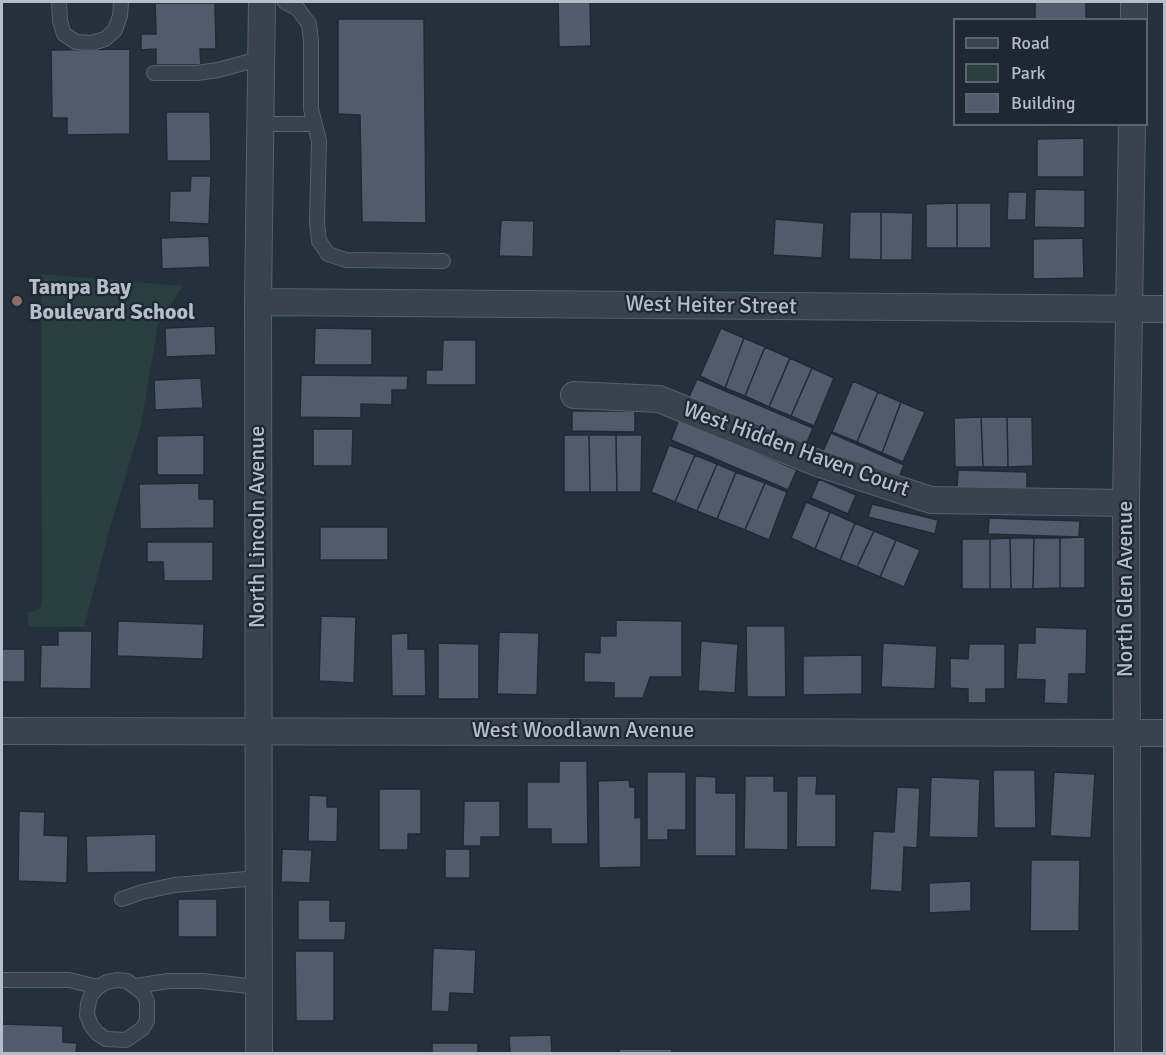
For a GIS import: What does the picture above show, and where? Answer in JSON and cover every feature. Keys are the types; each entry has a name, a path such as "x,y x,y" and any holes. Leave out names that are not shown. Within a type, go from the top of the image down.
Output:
{"street":[{"name":"North Lincoln Avenue","path":"259,1053 258,302 262,2"},
{"path":"1134,2 1134,18"},
{"name":"North Glen Avenue","path":"1128,1053 1126,503 1132,126"},
{"name":"West Heiter Street","path":"258,302 1164,309"},
{"name":"West Hidden Haven Court","path":"574,395 658,399 820,464 931,500 1126,503"},
{"name":"West Woodlawn Avenue","path":"2,731 1164,733"}],"lane":[{"path":"59,2 60,21 64,34 76,42 92,43 105,39 115,30 120,16 121,2"},
{"path":"285,2 298,9 309,24 311,109 319,141 316,222 319,241 328,254 346,261 443,261"},
{"path":"154,73 197,73 262,58"},
{"path":"261,124 315,124"},
{"path":"122,899 174,885 258,878"},
{"path":"2,980 69,980 98,987"},
{"path":"127,981 143,993 147,1001 147,1021 135,1036 116,1041 106,1039 97,1033 87,1015 88,1004 98,987 107,982 127,981"},
{"path":"136,986 168,981 202,981 258,987"}],"green space":[{"path":"41,274 183,286 158,324 141,425 111,524 84,627 29,627 27,612 36,611 41,607 42,601"}],"building":[{"path":"558,2 590,2 591,46 559,47"},
{"path":"1035,2 1086,2 1086,18 1035,18"},
{"path":"155,3 215,3 216,49 200,49 201,65 156,65 156,49 141,50 141,34 156,34"},
{"path":"338,19 424,19 426,223 362,222 360,115 338,114"},
{"path":"130,49 130,134 67,135 67,118 52,118 51,50"},
{"path":"166,112 210,112 211,161 167,161"},
{"path":"1035,126 1086,126 1086,127"},
{"path":"1084,138 1084,177 1037,177 1037,139"},
{"path":"191,176 211,176 209,224 169,222 170,191 190,191"},
{"path":"1035,189 1085,190 1085,228 1034,227"},
{"path":"1008,192 1027,192 1026,220 1007,220"},
{"path":"957,203 991,203 991,248 957,248"},
{"path":"957,203 957,248 926,248 926,204"},
{"path":"850,212 881,212 881,260 849,259"},
{"path":"881,212 913,213 912,260 881,260"},
{"path":"775,219 824,223 822,258 773,255"},
{"path":"501,220 534,221 533,257 499,256"},
{"path":"209,236 210,267 162,269 161,238"},
{"path":"1083,238 1084,278 1033,279 1033,239"},
{"path":"215,326 216,355 166,357 165,328"},
{"path":"315,328 372,329 372,365 314,365"},
{"path":"721,328 744,338 725,388 700,376"},
{"path":"744,338 765,347 745,396 725,388"},
{"path":"443,340 476,340 476,385 426,385 426,370 442,370"},
{"path":"765,347 790,358 769,407 745,396"},
{"path":"790,358 812,368 791,416 769,407"},
{"path":"812,368 834,378 814,426 791,416"},
{"path":"301,375 408,376 407,390 392,390 392,405 361,404 361,418 300,417"},
{"path":"201,378 203,408 155,410 154,380"},
{"path":"697,379 813,428 805,447 688,399"},
{"path":"853,381 878,392 857,442 832,432"},
{"path":"878,392 901,402 882,453 857,442"},
{"path":"901,402 925,412 903,462 882,453"},
{"path":"572,411 635,411 635,432 572,431"},
{"path":"981,417 1007,417 1008,467 983,467"},
{"path":"981,417 983,467 955,467 954,418"},
{"path":"1007,417 1032,417 1033,466 1008,467"},
{"path":"679,419 797,470 788,490 671,440"},
{"path":"313,429 353,429 352,466 313,466"},
{"path":"831,433 904,465 896,485 822,453"},
{"path":"204,435 204,475 157,475 157,436"},
{"path":"564,435 589,435 590,492 564,492"},
{"path":"589,435 616,435 617,492 590,492"},
{"path":"616,435 642,435 641,492 617,492"},
{"path":"669,445 695,455 675,502 651,492"},
{"path":"695,455 717,464 697,511 675,502"},
{"path":"717,464 736,472 717,519 697,511"},
{"path":"958,470 1027,472 1027,490 957,488"},
{"path":"736,472 765,483 745,530 717,519"},
{"path":"819,479 856,495 848,514 811,498"},
{"path":"199,483 199,499 214,499 214,528 140,529 139,484"},
{"path":"765,483 787,492 769,540 745,530"},
{"path":"806,502 830,512 815,549 791,538"},
{"path":"872,504 938,520 935,534 868,517"},
{"path":"830,512 855,523 840,560 815,549"},
{"path":"989,518 1080,521 1079,537 988,534"},
{"path":"855,523 874,531 857,567 840,560"},
{"path":"320,527 388,527 388,560 320,560"},
{"path":"874,531 896,540 880,577 857,567"},
{"path":"1085,537 1085,588 1060,588 1060,538"},
{"path":"1010,538 1034,538 1033,589 1011,589"},
{"path":"1010,538 1011,589 990,589 990,539"},
{"path":"1034,538 1060,538 1060,588 1033,589"},
{"path":"962,539 990,539 990,589 962,589"},
{"path":"896,540 920,550 904,587 880,577"},
{"path":"147,542 213,542 213,581 164,581 163,562 147,562"},
{"path":"321,616 356,617 354,683 319,681"},
{"path":"616,620 682,621 682,677 650,677 643,698 614,698 614,683 584,682 584,652 600,653 600,636 616,636"},
{"path":"118,621 204,624 203,659 117,656"},
{"path":"746,626 785,626 786,697 747,697"},
{"path":"1035,627 1087,629 1086,674 1069,674 1068,704 1044,703 1045,680 1016,679 1018,643 1035,643"},
{"path":"58,631 92,631 91,689 40,688 41,645 58,645"},
{"path":"499,632 539,633 537,695 497,694"},
{"path":"408,633 408,649 425,649 426,696 392,696 391,634"},
{"path":"701,641 738,644 735,693 698,691"},
{"path":"438,643 479,644 479,699 438,699"},
{"path":"883,643 937,646 935,689 881,687"},
{"path":"969,644 1005,644 1005,689 986,689 986,703 968,703 968,689 950,688 950,658 968,659"},
{"path":"2,649 25,649 25,682 2,682"},
{"path":"862,655 862,694 803,695 803,656"},
{"path":"559,761 587,761 588,844 551,844 551,829 527,829 527,782 559,782"},
{"path":"993,770 1035,770 1036,828 994,828"},
{"path":"647,772 686,772 686,830 668,830 668,840 647,840"},
{"path":"1054,772 1095,774 1091,838 1050,836"},
{"path":"695,776 716,777 716,793 736,793 736,856 695,856"},
{"path":"745,776 774,776 774,791 788,791 788,850 744,849"},
{"path":"797,776 817,776 816,794 836,794 836,847 796,847"},
{"path":"931,777 980,779 978,838 929,837"},
{"path":"629,780 630,787 635,787 635,818 641,817 641,867 599,868 598,781"},
{"path":"897,787 920,788 917,848 904,847 902,892 870,890 873,831 894,832"},
{"path":"379,789 421,789 421,834 408,834 408,850 379,850"},
{"path":"309,795 327,796 327,807 338,807 337,842 308,841"},
{"path":"464,801 500,801 500,837 481,837 481,846 463,846"},
{"path":"19,811 45,812 44,835 68,836 67,883 18,881"},
{"path":"156,834 156,872 87,873 86,836"},
{"path":"282,849 312,850 310,883 281,882"},
{"path":"445,849 470,849 470,878 445,878"},
{"path":"1031,860 1080,860 1079,931 1030,931"},
{"path":"971,881 971,911 929,913 929,883"},
{"path":"178,899 217,899 217,937 178,937"},
{"path":"298,900 330,900 330,921 346,921 345,940 298,940"},
{"path":"433,948 476,950 474,994 450,993 449,1012 431,1011"},
{"path":"295,951 334,951 334,1021 296,1021"},
{"path":"2,1024 63,1026 63,1042 77,1043 76,1053 2,1054"},
{"path":"551,1035 552,1054 510,1054 509,1036"},
{"path":"432,1043 478,1043 478,1054 432,1054"},
{"path":"619,1049 672,1049 672,1054 619,1054"}],"place":[{"name":"Tampa Bay Boulevard School","path":"17,301"}]}
